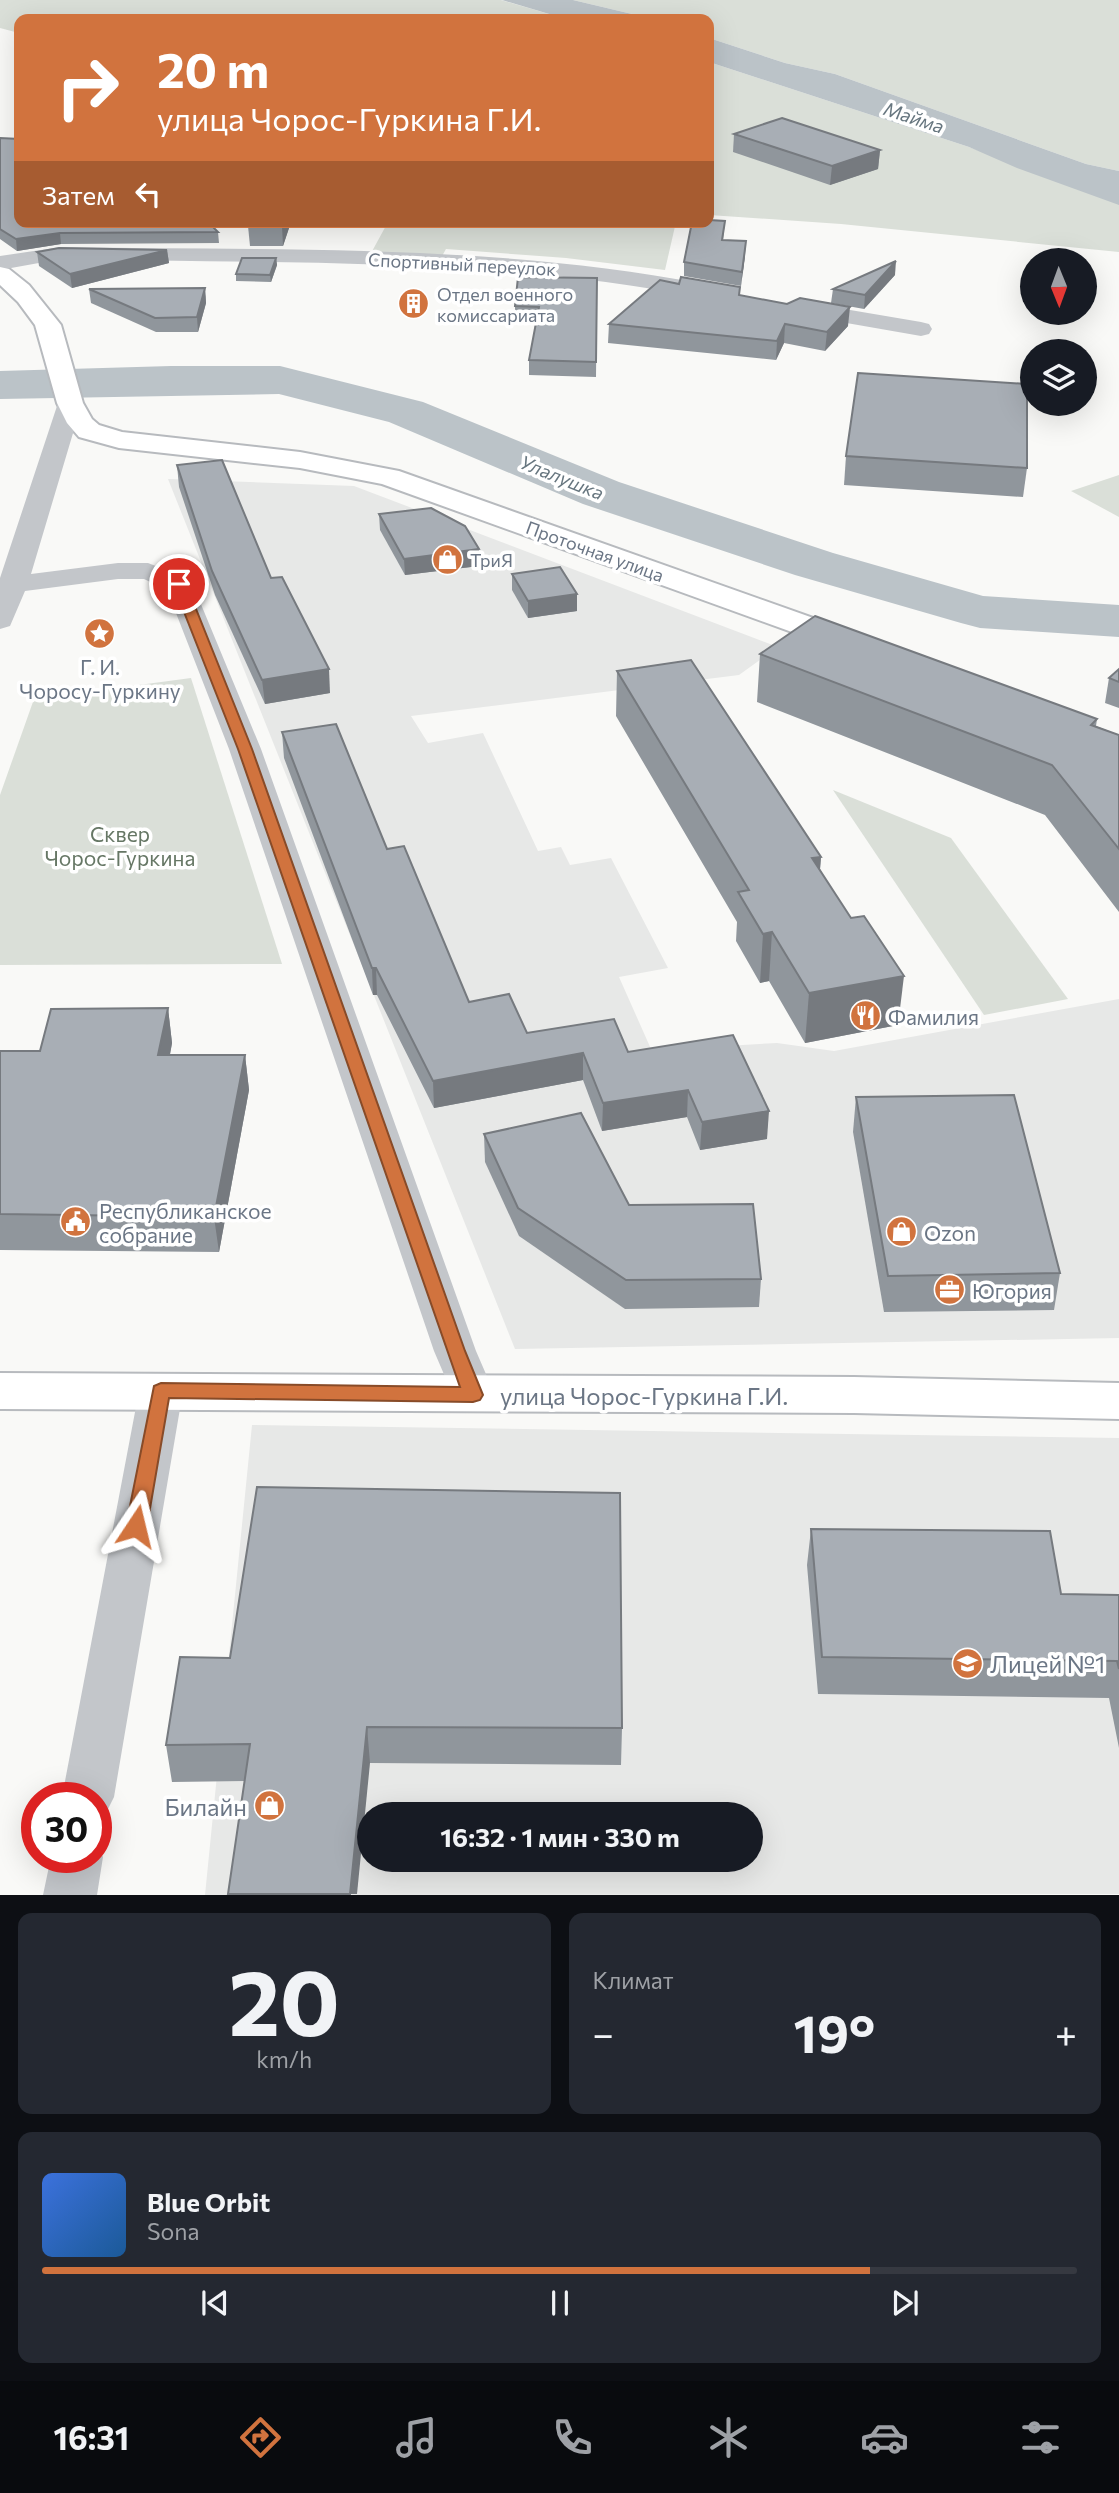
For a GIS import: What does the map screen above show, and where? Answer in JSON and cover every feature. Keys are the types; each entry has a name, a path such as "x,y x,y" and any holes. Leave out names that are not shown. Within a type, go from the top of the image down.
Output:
{"main road":[{"name":"Проточная улица","path":"0,274 42,314 71,403 81,423 89,431 119,440 300,460 389,477 870,649"},
{"name":"улица Чорос-Гуркина Г.И.","path":"0,1391 854,1395 1119,1401"}],"street":[{"name":"Спортивный переулок","path":"0,263 61,253 492,262 627,276 719,294"},
{"path":"782,305 920,329"},
{"path":"0,620 7,586 59,430 71,403"},
{"path":"7,586 118,571 148,572 179,584 245,749 455,1351 473,1395"},
{"path":"91,1782 161,1391"},
{"path":"70,1895 74,1873"}],"shaded area":[{"path":"168,479 354,486 778,647 739,675 411,716 428,743 483,733 538,851 561,847 570,865 611,858 668,968 619,977 655,1058 725,1046 777,1043 834,1051 1119,999 1119,1338 515,1349"},
{"path":"252,1425 1119,1438 1119,1894 205,1895"}],"green space":[{"path":"0,0 501,0 549,14 14,14 14,32 0,28"},
{"path":"573,0 1119,0 1119,171 1086,164 835,74 785,63 714,40 714,14 632,14"},
{"path":"714,64 969,147 1119,204 1119,252 841,224 714,215"},
{"path":"385,228 675,228 665,270 566,258 446,249 441,258 370,255"},
{"path":"1119,475 1119,517 1071,491"},
{"name":"Сквер Чорос-Гуркина","path":"191,678 282,964 0,965 0,795 34,699"},
{"path":"833,790 951,838 1068,999 984,1015"}],"water":[{"path":"502,0 573,0 632,14 549,14"},
{"name":"Майма","path":"714,40 785,63 835,74 1086,164 1119,171 1119,205 1017,168 969,147 714,64"}],"building":[{"path":"782,118 880,150 832,166 734,134"},
{"path":"0,138 14,139 14,228 214,228 218,232 60,233 16,239 0,229"},
{"path":"714,220 725,221 722,240 746,241 742,272 684,262 691,228 714,228"},
{"path":"59,248 167,250 70,274 37,252"},
{"path":"242,258 276,258 270,275 236,274"},
{"path":"896,261 865,295 833,289"},
{"path":"518,277 597,278 596,362 529,360 539,307 515,306"},
{"path":"681,277 740,287 739,295 787,304 800,298 850,307 827,332 785,324 777,341 609,324 660,280 679,284"},
{"path":"205,288 197,317 155,318 89,289"},
{"path":"858,373 1020,384 1020,416 1027,416 1027,468 846,456"},
{"path":"222,460 271,578 282,577 329,669 262,680 212,571 177,465"},
{"path":"431,508 465,526 479,549 404,559 379,514"},
{"path":"560,567 577,594 528,601 512,574"},
{"path":"815,616 1097,719 1091,725 1119,735 1119,849 1052,765 760,654"},
{"path":"691,660 821,857 812,858 851,918 864,916 904,976 809,993 772,932 763,934 738,892 749,890 617,671"},
{"path":"1119,669 1119,682 1109,678"},
{"path":"336,724 387,849 404,846 469,1002 509,994 527,1033 614,1019 628,1052 733,1035 769,1111 702,1122 688,1090 603,1103 583,1053 433,1081 376,968 372,968 282,732"},
{"path":"168,1008 158,1055 245,1055 214,1217 0,1214 0,1051 40,1051 51,1009"},
{"path":"1014,1095 1060,1273 888,1276 856,1097"},
{"path":"581,1113 629,1205 753,1204 761,1279 626,1280 518,1208 484,1134"},
{"path":"257,1487 620,1493 622,1728 367,1727 359,1802 357,1802 350,1894 228,1894 250,1744 166,1745 180,1657 230,1658"},
{"name":"Лицей №1","path":"811,1529 1050,1531 1061,1594 1119,1595 1119,1669 1117,1661 822,1657"}],"waterway":[{"name":"Улалушка","path":"0,385 280,380 406,412 601,493 814,564 980,612 1119,621"}],"place":[{"name":"Отдел военного комиссариата","path":"414,304"},
{"name":"ТриЯ","path":"447,560"},
{"name":"Г. И. Чоросу-Гуркину","path":"100,634"},
{"name":"Фамилия","path":"865,1016"},
{"name":"Республиканское собрание","path":"76,1222"},
{"name":"Ozon","path":"901,1232"},
{"name":"Югория","path":"949,1290"},
{"name":"Лицей №1","path":"967,1663"},
{"name":"Билайн","path":"270,1806"}],"route":[{"path":"136,1526 161,1391 473,1395 455,1351 245,749 179,584"}]}
